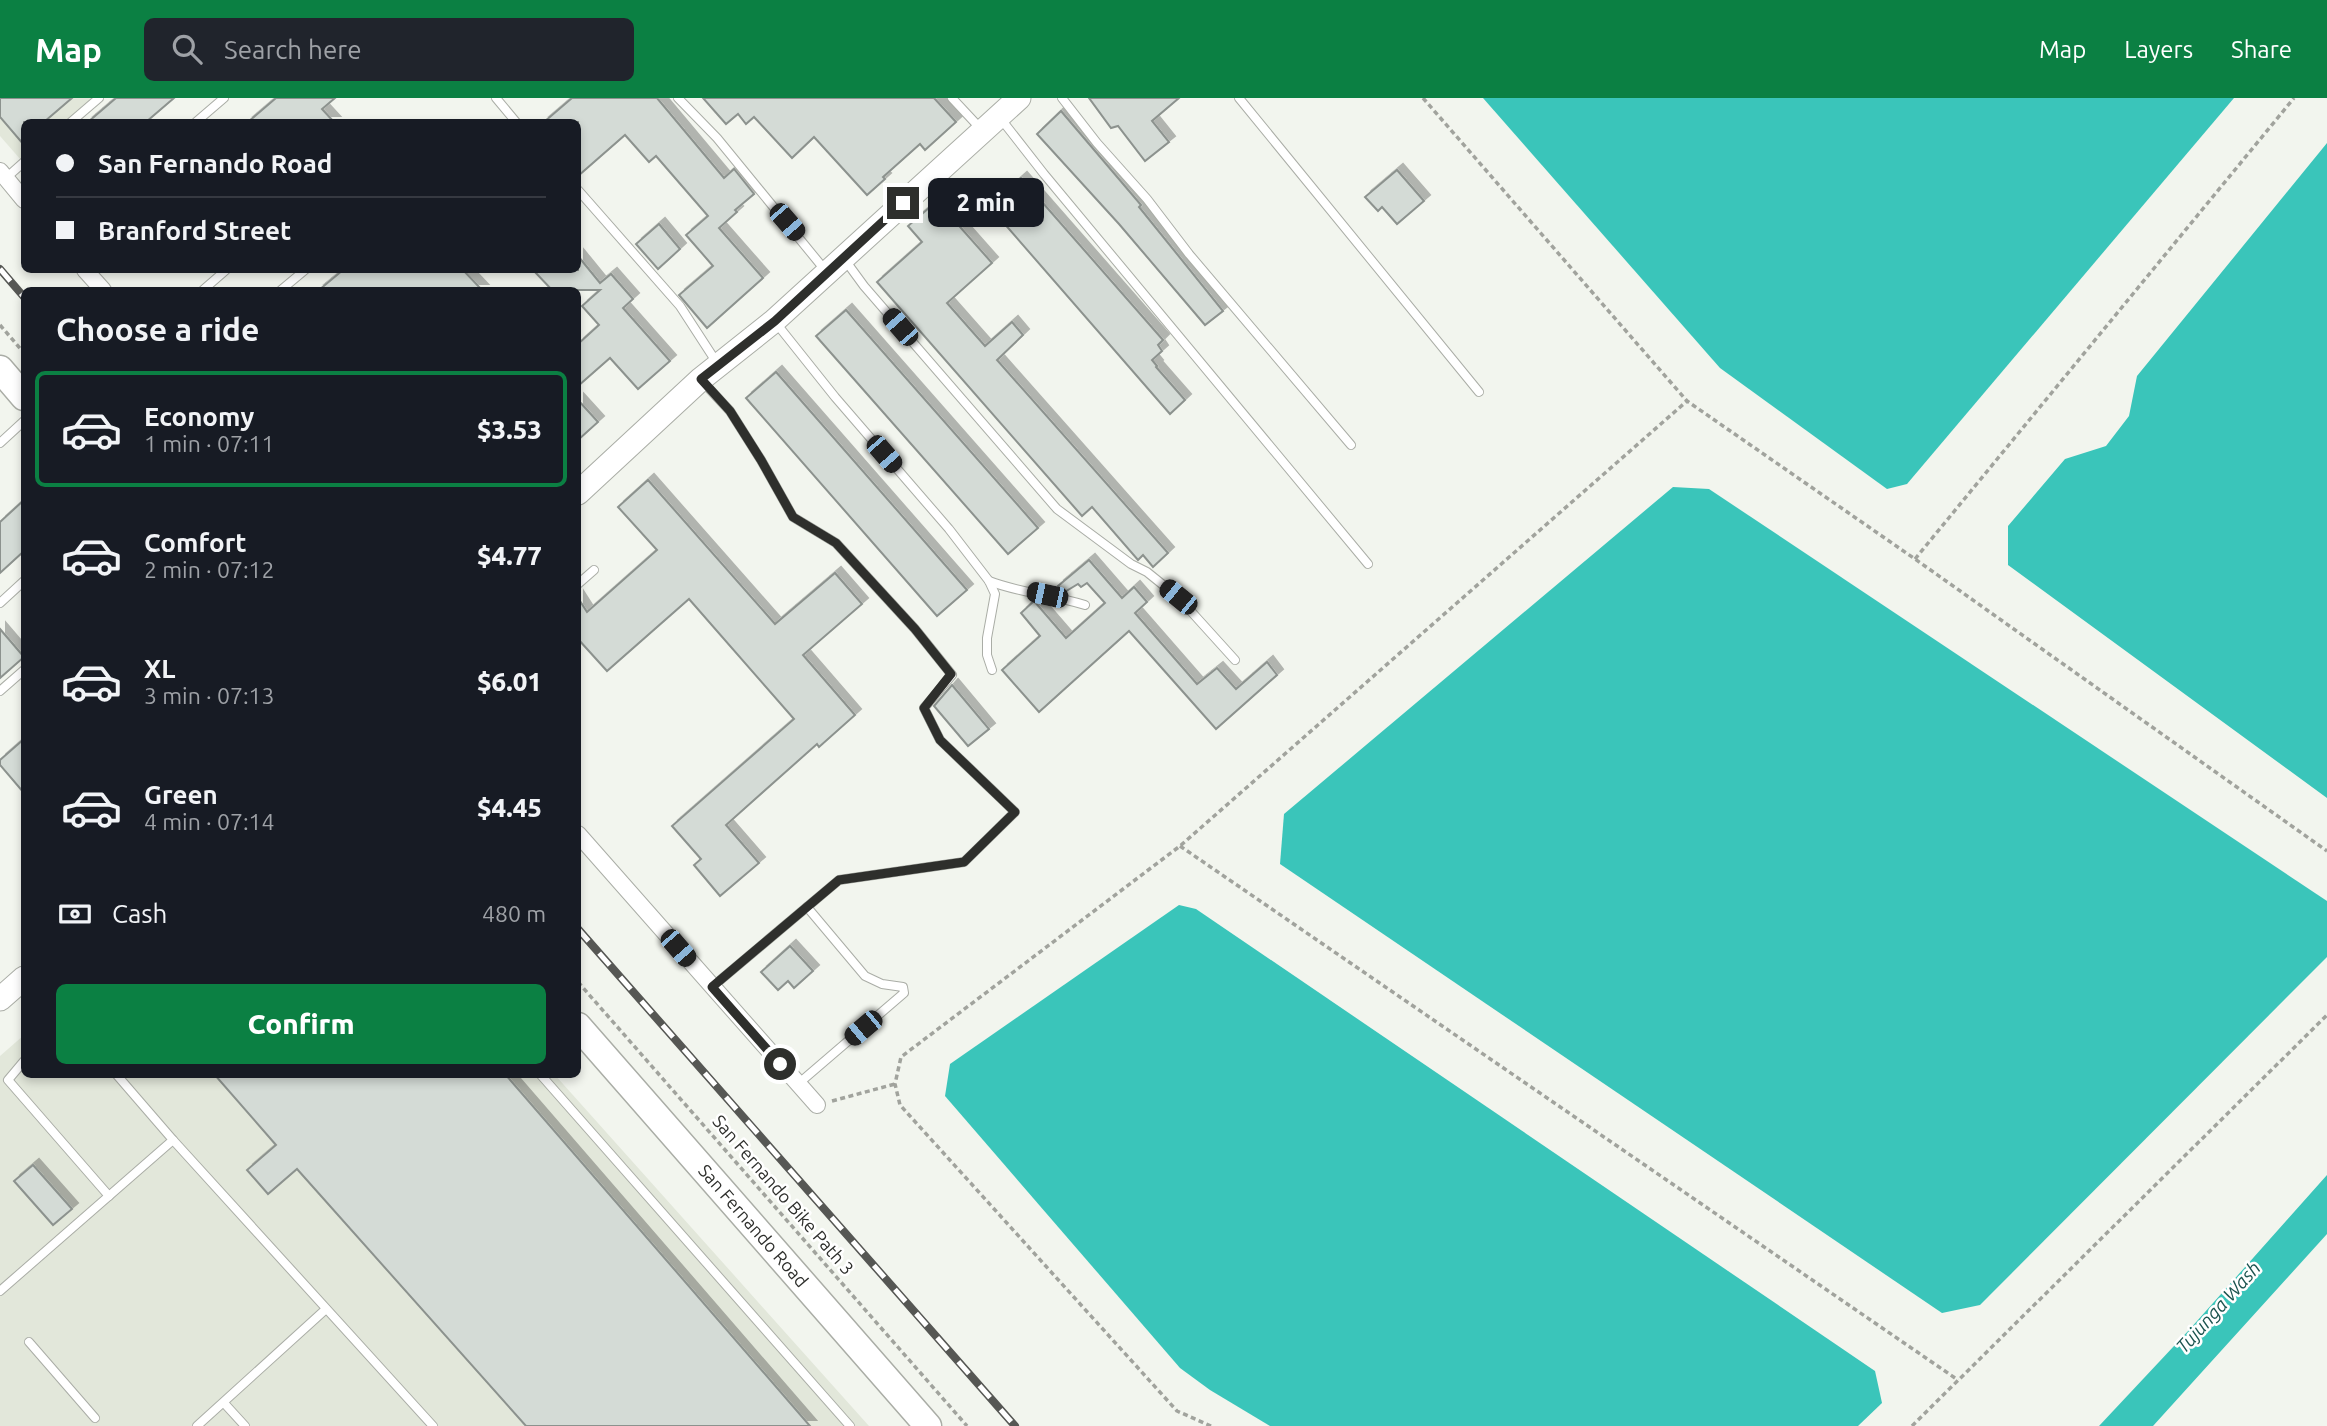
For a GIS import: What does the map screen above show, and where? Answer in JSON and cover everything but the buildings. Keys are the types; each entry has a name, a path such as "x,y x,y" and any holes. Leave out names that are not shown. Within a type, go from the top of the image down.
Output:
{"main road":[{"path":"581,490 710,372 775,321 1019,98"},
{"path":"0,999 21,981"},
{"name":"San Fernando Road","path":"581,1029 928,1426"}],"street":[{"path":"3,175 21,196"},
{"path":"88,273 100,287"},
{"path":"581,837 817,1105"}],"lane":[{"path":"74,119 99,98"},
{"path":"200,119 224,98"},
{"path":"496,98 514,119"},
{"path":"678,98 835,265 864,286 1057,509 1178,597 1235,660"},
{"path":"952,98 991,123 1044,174 1368,564"},
{"path":"1062,98 1097,144 1147,199 1189,254 1352,445"},
{"path":"1239,98 1479,393"},
{"path":"3,175 21,164"},
{"path":"581,193 680,306 730,411 793,517 836,543 915,629 951,674 924,708 940,740 1015,812 964,862 839,880 712,987"},
{"path":"206,287 223,273"},
{"path":"285,287 301,273"},
{"path":"775,321 835,397 949,529 989,581 995,594 987,638 987,654 992,670"},
{"path":"0,443 21,424"},
{"path":"581,581 594,570"},
{"path":"989,581 1010,589 1085,605"},
{"path":"0,603 21,584"},
{"path":"0,691 21,673"},
{"path":"798,1084 904,993 903,987 881,984 865,976 807,907"},
{"path":"21,1065 8,1080 109,1196"},
{"path":"119,1078 433,1426"},
{"path":"544,1078 850,1426"},
{"path":"0,1291 173,1140"},
{"path":"197,1426 326,1309"},
{"path":"29,1342 95,1418"},
{"path":"224,1403 245,1426"}],"path":[{"path":"1423,98 1687,401 2327,851"},
{"path":"1914,559 2294,98"},
{"path":"0,325 21,350"},
{"path":"1211,1426 1177,1411 900,1105 895,1084 901,1057 1180,846 1687,401"},
{"path":"1180,846 1958,1380"},
{"name":"San Fernando Bike Path 3","path":"581,985 967,1426"},
{"path":"1912,1426 2327,1015"},
{"path":"817,1105 895,1084"}],"shaded area":[{"path":"0,98 94,98 69,119 21,119 21,160 0,136"},
{"path":"21,1038 21,1078 558,1078 869,1426 0,1426 0,1056"}],"water":[{"path":"1483,98 2234,98 1907,484 1887,489 1720,368"},
{"path":"2327,143 2327,798 2008,565 2008,526 2065,459 2106,446 2129,416 2137,376"},
{"path":"1673,487 1709,489 2327,901 2327,957 1980,1305 1942,1313 1280,864 1284,814"},
{"path":"1179,905 1196,909 1875,1371 1882,1403 1858,1426 1270,1426 1210,1390 1180,1368 945,1096 950,1064"},
{"name":"Tujunga Wash","path":"2327,1175 2327,1234 2153,1426 2099,1426 2189,1330"}],"railway":[{"path":"0,269 21,294"},
{"path":"581,932 1015,1426"}],"route":[{"path":"780,1064 712,987 839,880 964,862 1015,812 940,740 924,708 951,674 915,629 836,543 793,517 730,411 701,379 775,321 903,203"}]}
